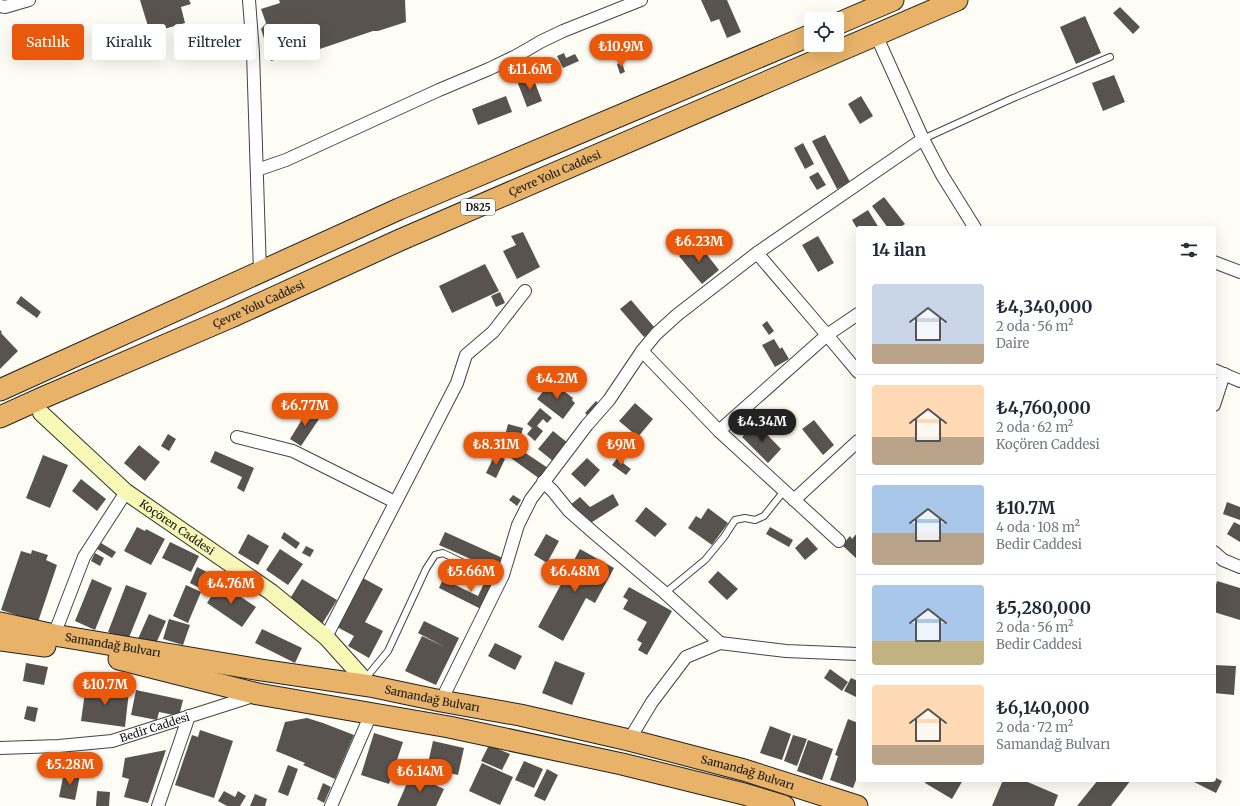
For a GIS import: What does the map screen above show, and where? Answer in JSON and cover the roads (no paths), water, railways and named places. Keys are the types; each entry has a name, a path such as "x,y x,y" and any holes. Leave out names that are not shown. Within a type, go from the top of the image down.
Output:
{"highway":[{"path":"844,21 893,0"},
{"name":"Çevre Yolu Caddesi","path":"0,417 231,317 400,240 956,0"},
{"name":"D825","path":"0,390 399,209 804,38"},
{"path":"0,374 67,345 208,296"},
{"path":"0,430 126,376 231,317"},
{"name":"Samandağ Bulvarı","path":"0,624 54,635 262,670 367,683 441,701 520,715 629,740 744,770 857,806"},
{"name":"Samandağ Bulvarı","path":"0,640 81,650 258,694 449,727 622,764 744,794 784,806"}],"street":[{"path":"0,6 5,7 29,0"},
{"path":"249,0 253,53 260,272"},
{"path":"257,170 286,160 439,90 489,69 563,31 641,0"},
{"path":"876,35 923,139 942,176 973,226"},
{"path":"441,701 503,574 518,525 531,499 587,424 609,400 642,351 656,334 677,315 757,253 923,139"},
{"path":"757,253 856,370"},
{"path":"1216,263 1240,272"},
{"path":"326,636 457,383 466,355 493,332 525,291"},
{"path":"719,431 827,335 856,315"},
{"path":"642,351 719,431 839,542"},
{"path":"1216,392 1219,372 1240,381"},
{"name":"Koçören Caddesi","path":"41,413 126,492 271,592 326,636 367,683"},
{"path":"237,437 293,451 395,502"},
{"path":"794,500 856,443"},
{"path":"543,482 589,529 665,593 720,643"},
{"path":"54,635 84,557 126,492"},
{"path":"1216,554 1223,560 1240,567"},
{"path":"629,740 652,702 686,657 720,643 786,651 856,654"},
{"name":"Bedir Caddesi","path":"0,748 112,742 258,694"},
{"path":"331,806 371,714"},
{"path":"158,806 189,716"}],"lane":[{"path":"923,139 1011,99 1110,57"},
{"path":"665,593 705,560 724,537 735,520 745,518 754,520 764,516 784,491"},
{"path":"367,683 388,651 426,569 435,555 444,553 476,569"}]}
